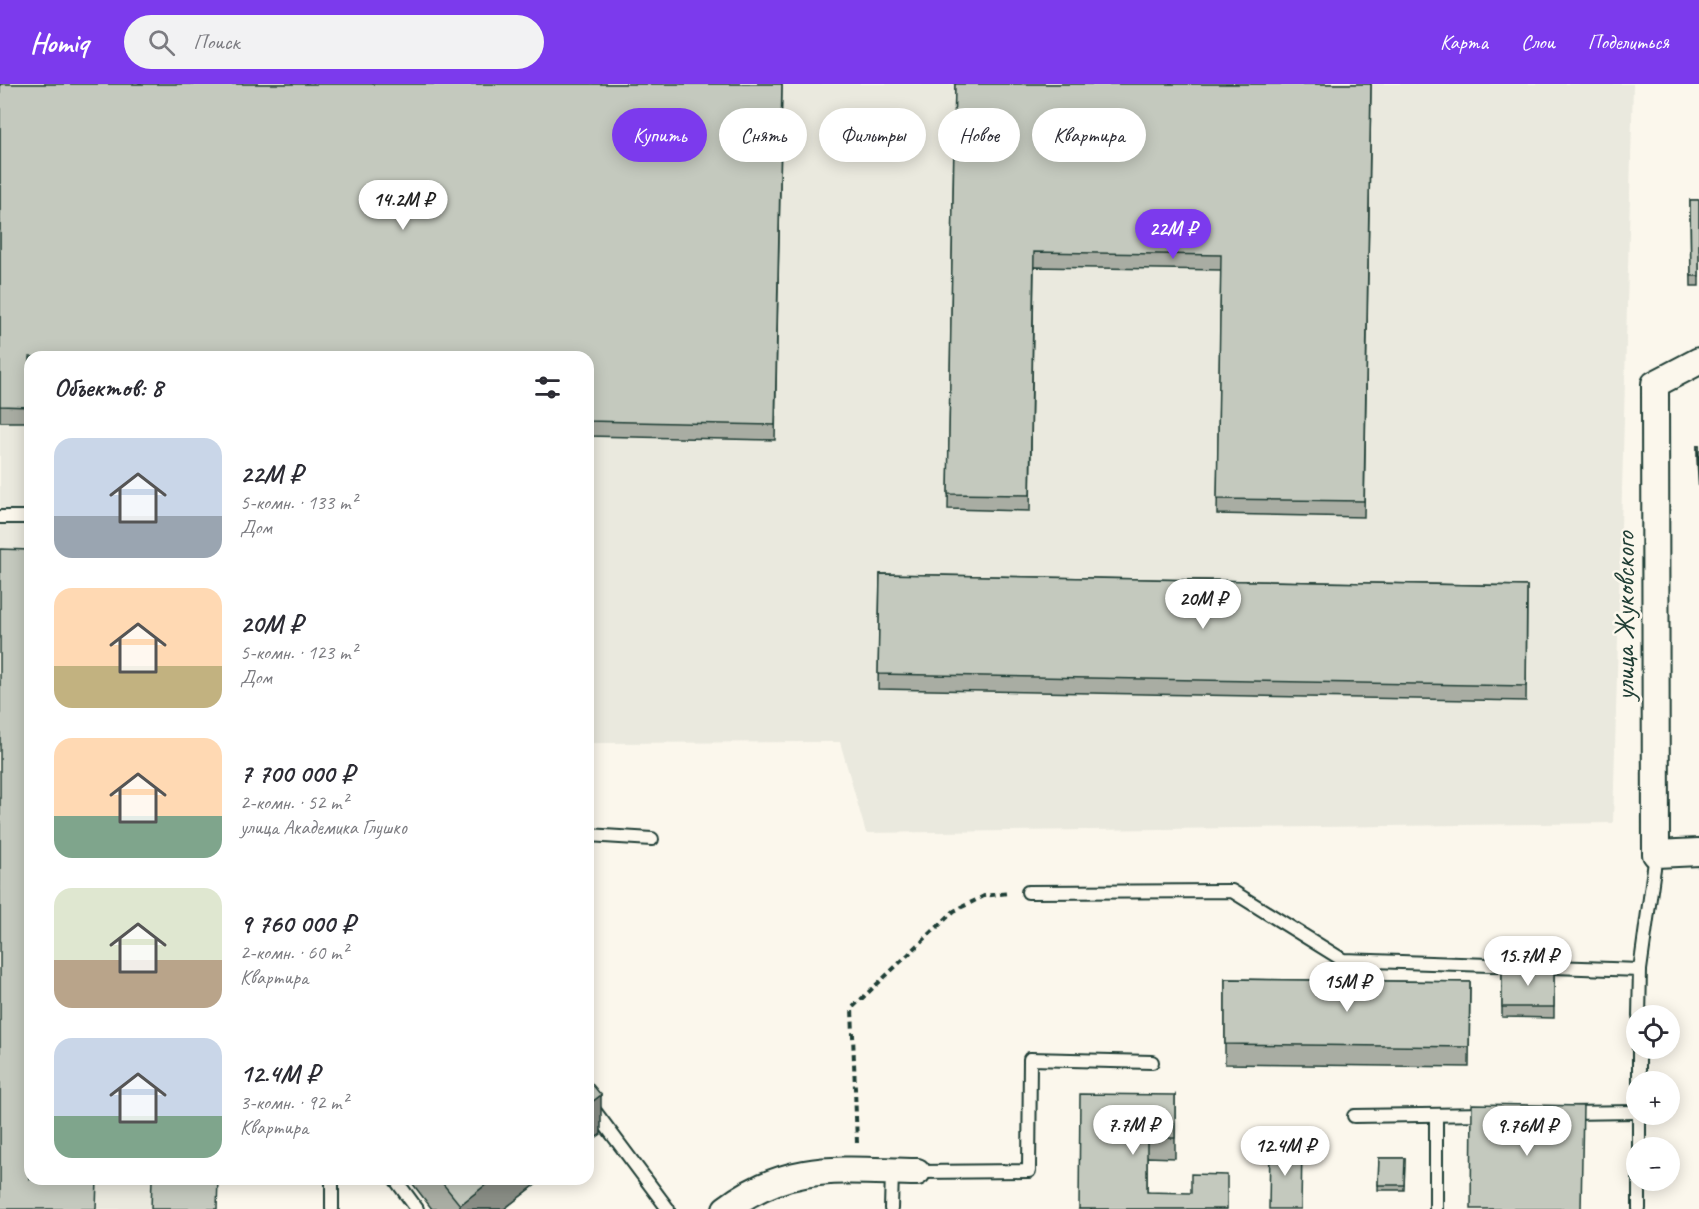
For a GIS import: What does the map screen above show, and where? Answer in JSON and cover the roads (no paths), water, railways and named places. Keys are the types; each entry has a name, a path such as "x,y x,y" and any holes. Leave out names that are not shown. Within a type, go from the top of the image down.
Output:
{"street":[{"name":"улица Жуковского","path":"1656,854 1655,384 1699,361"},
{"path":"1656,854 1699,852"},
{"path":"726,1209 751,1190 784,1177 817,1172 917,1172"}],"lane":[{"path":"0,517 24,517"},
{"path":"594,835 652,839"},
{"path":"1640,1005 1640,970 1656,854"},
{"path":"1028,892 1232,891 1342,960 1640,970"},
{"path":"917,1172 1029,1171 1030,1059 1152,1062"},
{"path":"594,1110 668,1209"},
{"path":"1554,1113 1626,1113"},
{"path":"1354,1116 1495,1114"},
{"path":"1436,1209 1437,1115"},
{"path":"891,1209 892,1172"},
{"path":"332,1185 332,1209"},
{"path":"399,1185 417,1209"},
{"path":"1639,1191 1639,1209"}]}
